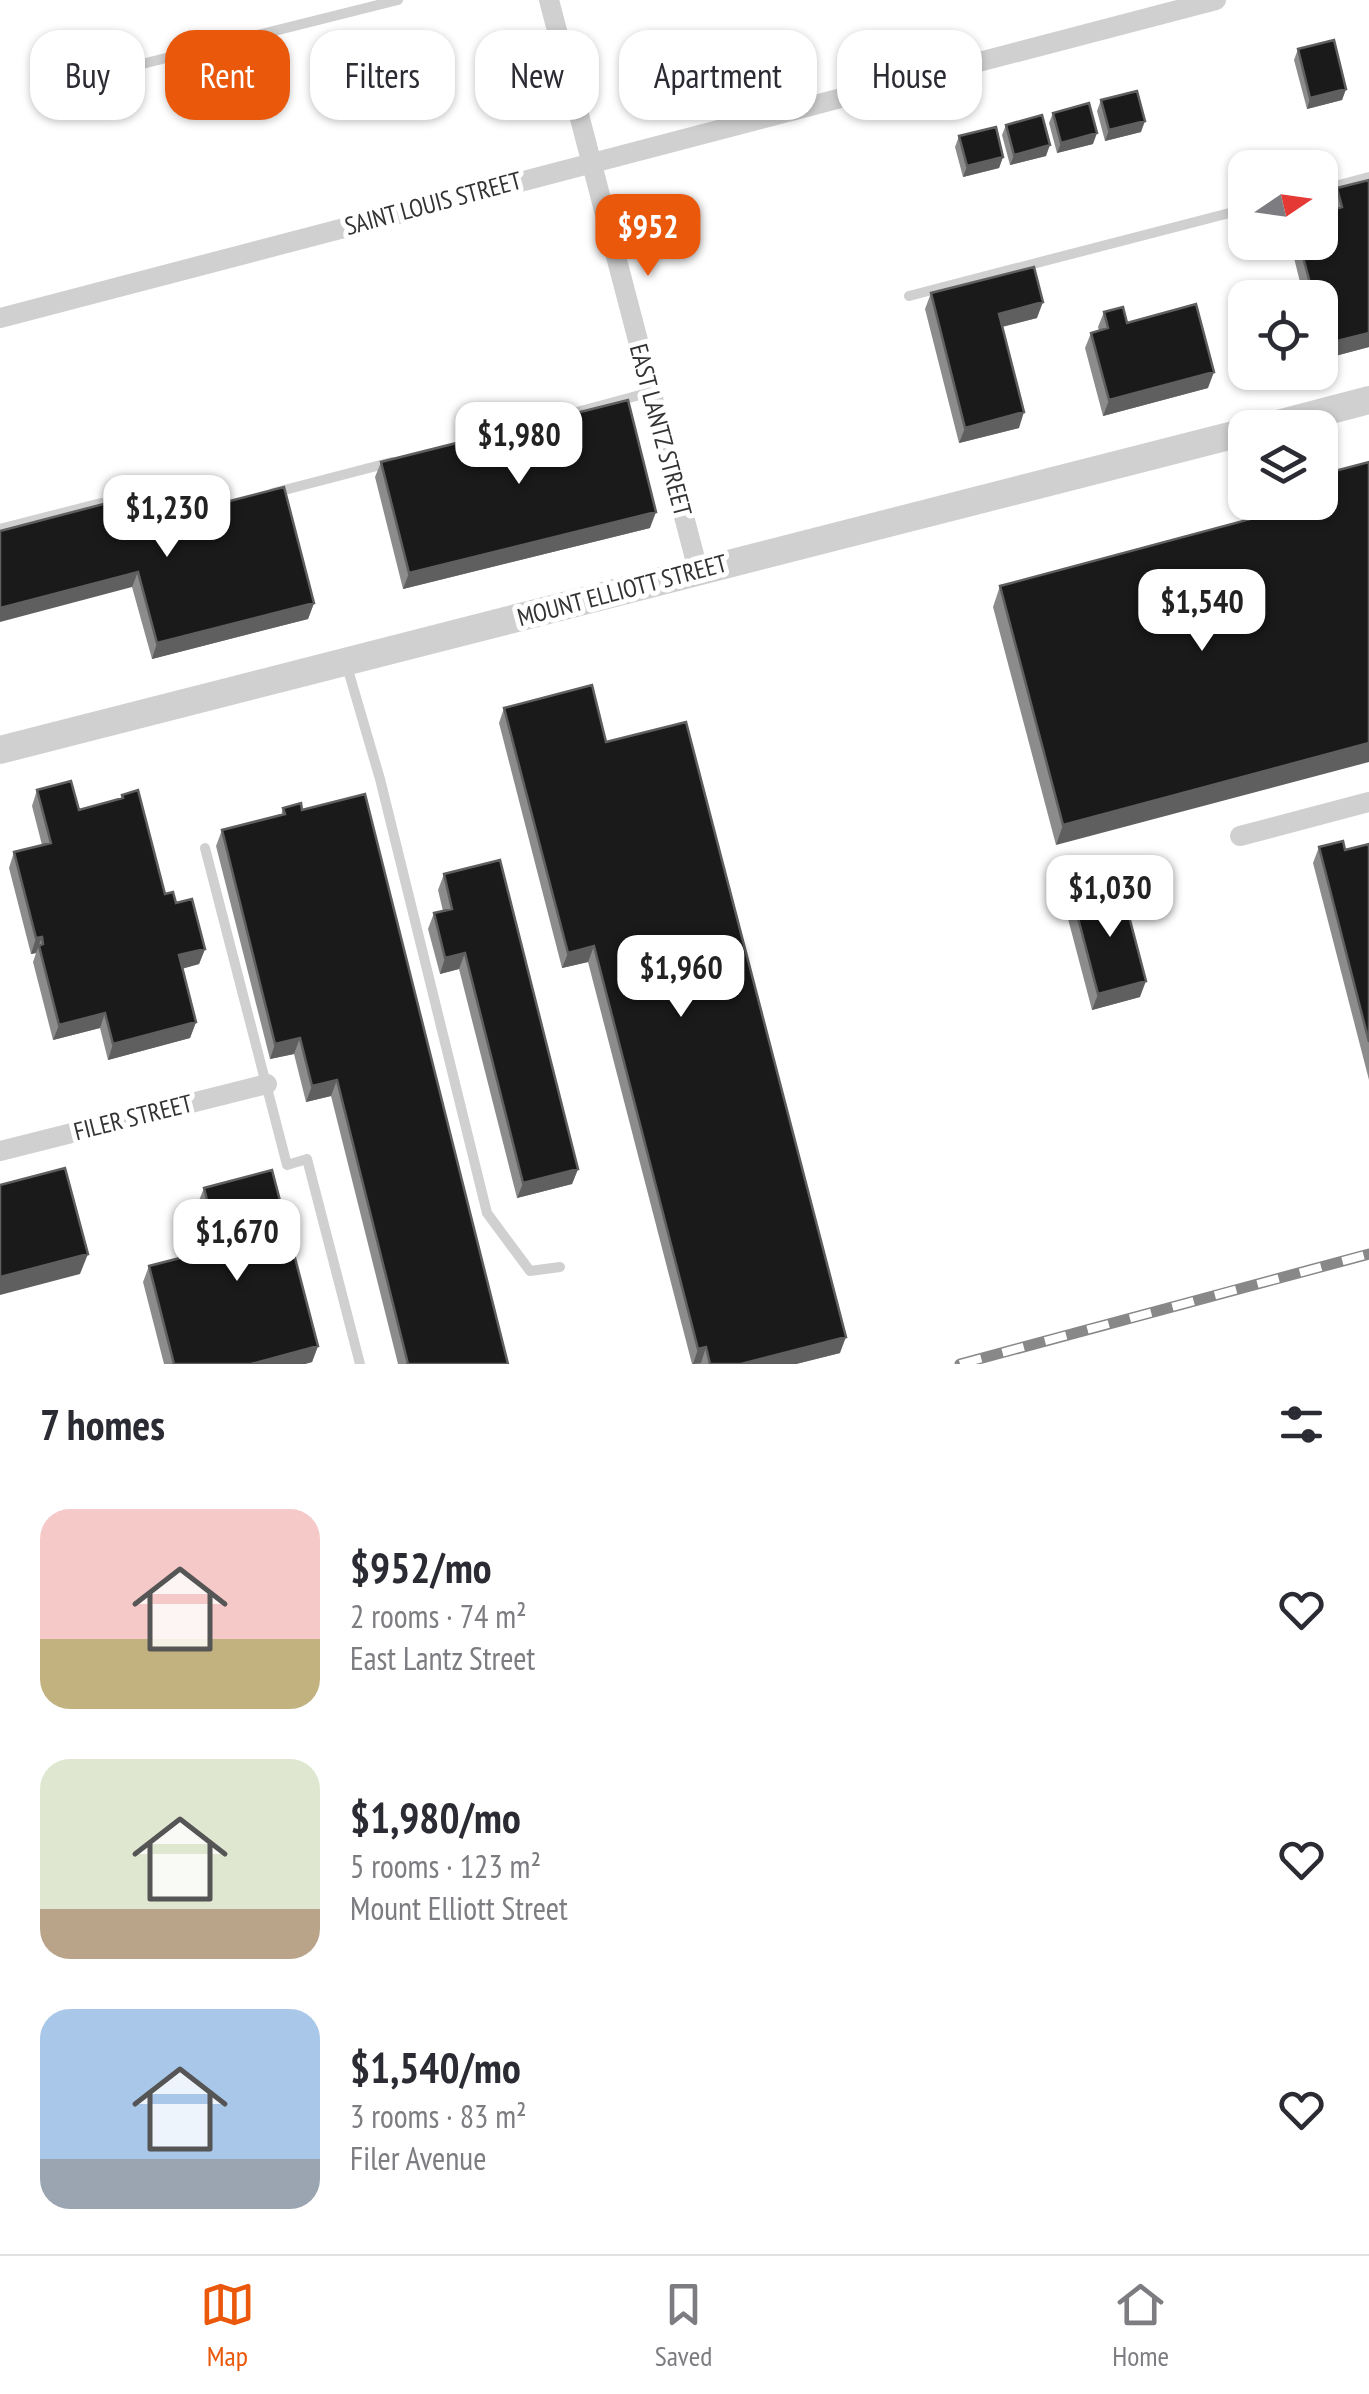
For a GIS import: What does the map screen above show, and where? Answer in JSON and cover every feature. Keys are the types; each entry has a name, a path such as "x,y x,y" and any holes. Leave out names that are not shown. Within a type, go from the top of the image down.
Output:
{"street":[{"name":"EAST LANTZ STREET","path":"549,0 698,570"},
{"name":"SAINT LOUIS STREET","path":"0,318 1216,0"},
{"path":"1331,410 1369,400"},
{"name":"MOUNT ELLIOTT STREET","path":"0,750 1228,436"},
{"path":"1240,836 1369,802"},
{"name":"FILER STREET","path":"0,1151 267,1084"}],"lane":[{"path":"145,63 398,0"},
{"path":"1338,185 1369,177"},
{"path":"909,296 1228,213"},
{"path":"517,428 651,392"},
{"path":"258,497 406,458"},
{"path":"0,529 102,503 165,518 184,514"},
{"path":"346,662 380,780 487,1213 530,1272 560,1268"},
{"path":"206,848 287,1165 307,1159 360,1364"}],"building":[{"path":"1334,40 1346,89 1310,98 1298,49"},
{"path":"1137,91 1145,121 1109,130 1101,100"},
{"path":"1089,103 1097,133 1061,143 1053,113"},
{"path":"1042,115 1050,145 1014,155 1006,125"},
{"path":"996,127 1003,157 967,166 959,136"},
{"path":"1369,180 1369,333 1338,341 1338,280 1309,280 1304,260 1338,260 1338,208 1342,207 1338,188"},
{"path":"1034,267 1043,302 999,314 1024,412 965,428 931,293"},
{"path":"1196,304 1214,372 1109,400 1091,333 1108,328 1104,312 1123,307 1127,323"},
{"path":"628,400 656,512 409,573 381,462"},
{"path":"1369,462 1369,743 1063,825 1000,586 1247,520 1338,520 1338,470"},
{"path":"284,487 314,603 157,643 138,572 0,608 0,531 119,500 121,509 147,503 152,521"},
{"path":"592,685 606,742 686,722 846,1337 741,1364 710,1364 706,1347 698,1349 594,946 568,953 504,708"},
{"path":"71,781 79,810 138,790 165,894 173,892 176,903 192,899 205,949 179,955 196,1022 113,1044 105,1013 59,1025 39,946 43,944 42,937 36,938 14,852 51,843 37,790"},
{"path":"365,794 508,1364 408,1364 337,1080 312,1086 300,1038 275,1044 222,830 285,814 283,808 301,803 302,810"},
{"path":"1343,841 1345,850 1369,844 1369,1042 1319,847"},
{"path":"500,860 578,1169 523,1183 465,953 445,958 434,913 452,909 444,874"},
{"path":"1121,886 1146,981 1098,994 1073,899"},
{"path":"65,1168 88,1254 0,1277 0,1185"},
{"path":"272,1170 318,1346 251,1364 174,1364 149,1266 219,1248 204,1188"}],"railway":[{"path":"960,1364 1369,1254"}]}
